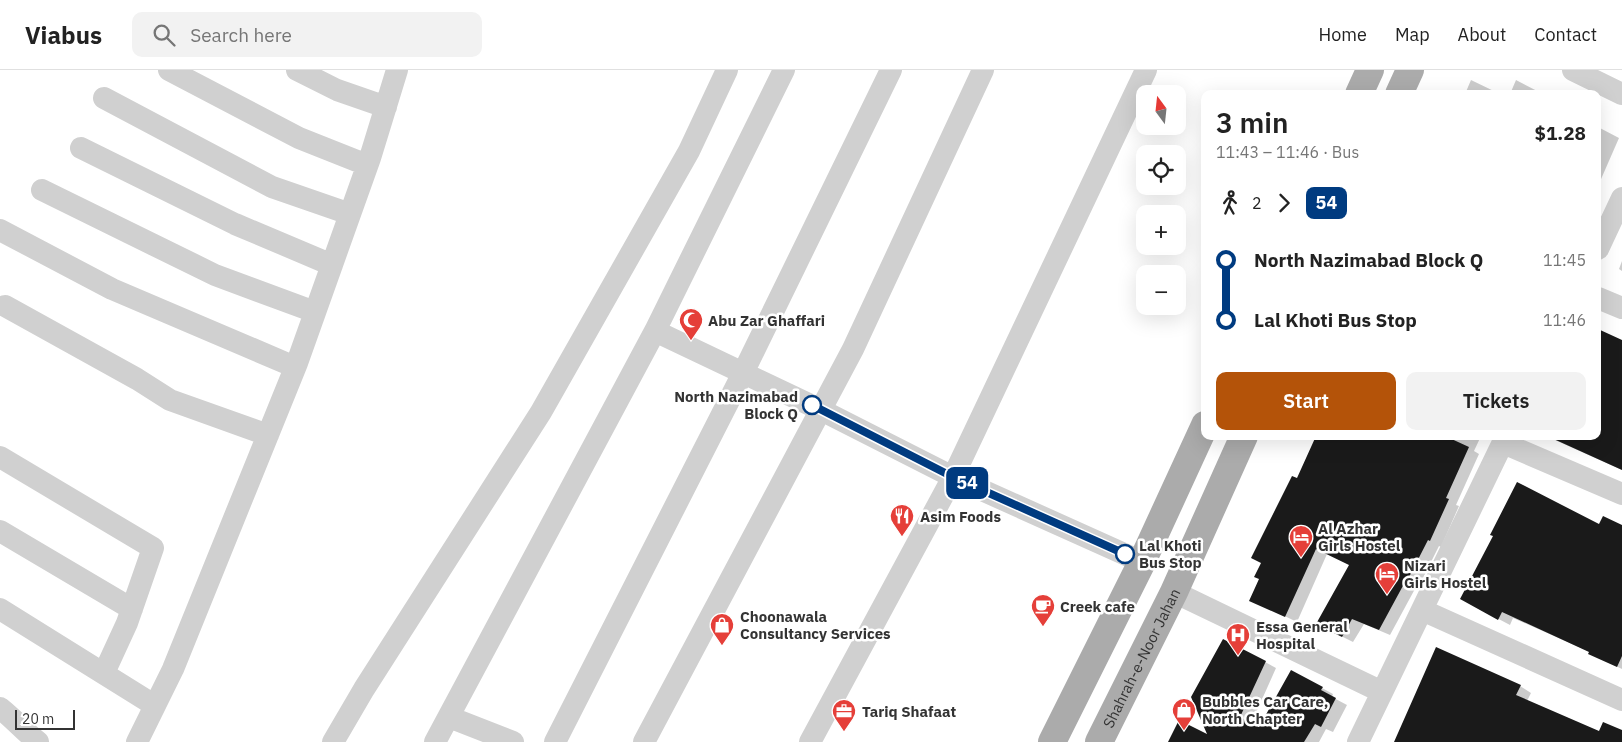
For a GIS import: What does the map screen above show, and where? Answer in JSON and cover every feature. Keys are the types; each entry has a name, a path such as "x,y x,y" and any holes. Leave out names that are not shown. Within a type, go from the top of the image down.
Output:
{"main road":[{"path":"1361,90 1370,70"},
{"path":"1401,90 1410,70"},
{"path":"1084,742 1056,735 1142,562 1201,434"},
{"name":"Shahrah-e-Noor Jahan","path":"1099,742 1174,592 1242,440"}],"street":[{"path":"169,70 299,138 367,165"},
{"path":"297,70 337,90 386,106"},
{"path":"137,742 173,669 295,367 367,165 396,70"},
{"path":"333,742 364,689 541,412 689,151 727,70"},
{"path":"435,742 655,331 784,70"},
{"path":"555,742 743,373 891,70"},
{"path":"644,742 853,350 982,70"},
{"path":"810,742 953,477 1146,70"},
{"path":"1574,70 1622,94"},
{"path":"104,98 272,188 350,214"},
{"path":"81,148 235,224 332,266"},
{"path":"42,190 215,275 315,312"},
{"path":"1601,243 1622,198"},
{"path":"0,230 112,288 295,367"},
{"path":"1601,299 1622,308"},
{"path":"5,306 137,379 170,400 268,435"},
{"path":"655,331 821,410 953,477 1142,562"},
{"path":"1358,742 1505,440"},
{"path":"1507,440 1622,494"},
{"path":"0,458 153,548 132,609 104,673"},
{"path":"0,531 132,609"},
{"path":"1174,592 1382,692"},
{"path":"0,610 104,673 154,706"},
{"path":"1422,610 1622,700"},
{"path":"0,708 14,718 22,730 38,742"},
{"path":"449,717 513,742"}],"building":[{"path":"1601,330 1622,340 1622,470 1556,440 1601,440"},
{"path":"1314,440 1454,440 1469,447 1446,498 1449,499 1430,541 1428,540 1379,630 1352,619 1342,637 1316,624 1349,565 1316,549 1285,617 1249,601 1259,579 1254,577 1261,563 1251,558 1292,476 1297,478"},
{"path":"1517,482 1599,524 1603,516 1622,525 1622,656 1617,667 1502,612 1498,620 1460,599 1493,536 1490,535"},
{"path":"1223,639 1266,661 1240,717 1259,727 1291,670 1323,687 1321,690 1336,698 1321,727 1315,724 1304,742 1168,742 1179,720 1207,734 1191,697"},
{"path":"1436,647 1521,685 1516,695 1599,731 1603,722 1622,730 1622,742 1394,742"}],"bus line":[{"name":"54","path":"812,405 953,477 1125,554"}],"place":[{"name":"Abu Zar Ghaffari","path":"691,341"},
{"name":"North Nazimabad Block Q","path":"812,405"},
{"name":"Asim Foods","path":"902,537"},
{"name":"Lal Khoti Bus Stop","path":"1125,554"},
{"name":"Al Azhar Girls Hostel","path":"1301,558"},
{"name":"Nizari Girls Hostel","path":"1387,595"},
{"name":"Creek cafe","path":"1043,627"},
{"name":"Choonawala Consultancy Services","path":"722,646"},
{"name":"Essa General Hospital","path":"1238,656"},
{"name":"Bubbles Car Care, North Chapter","path":"1184,731"},
{"name":"Tariq Shafaat","path":"844,732"}]}
